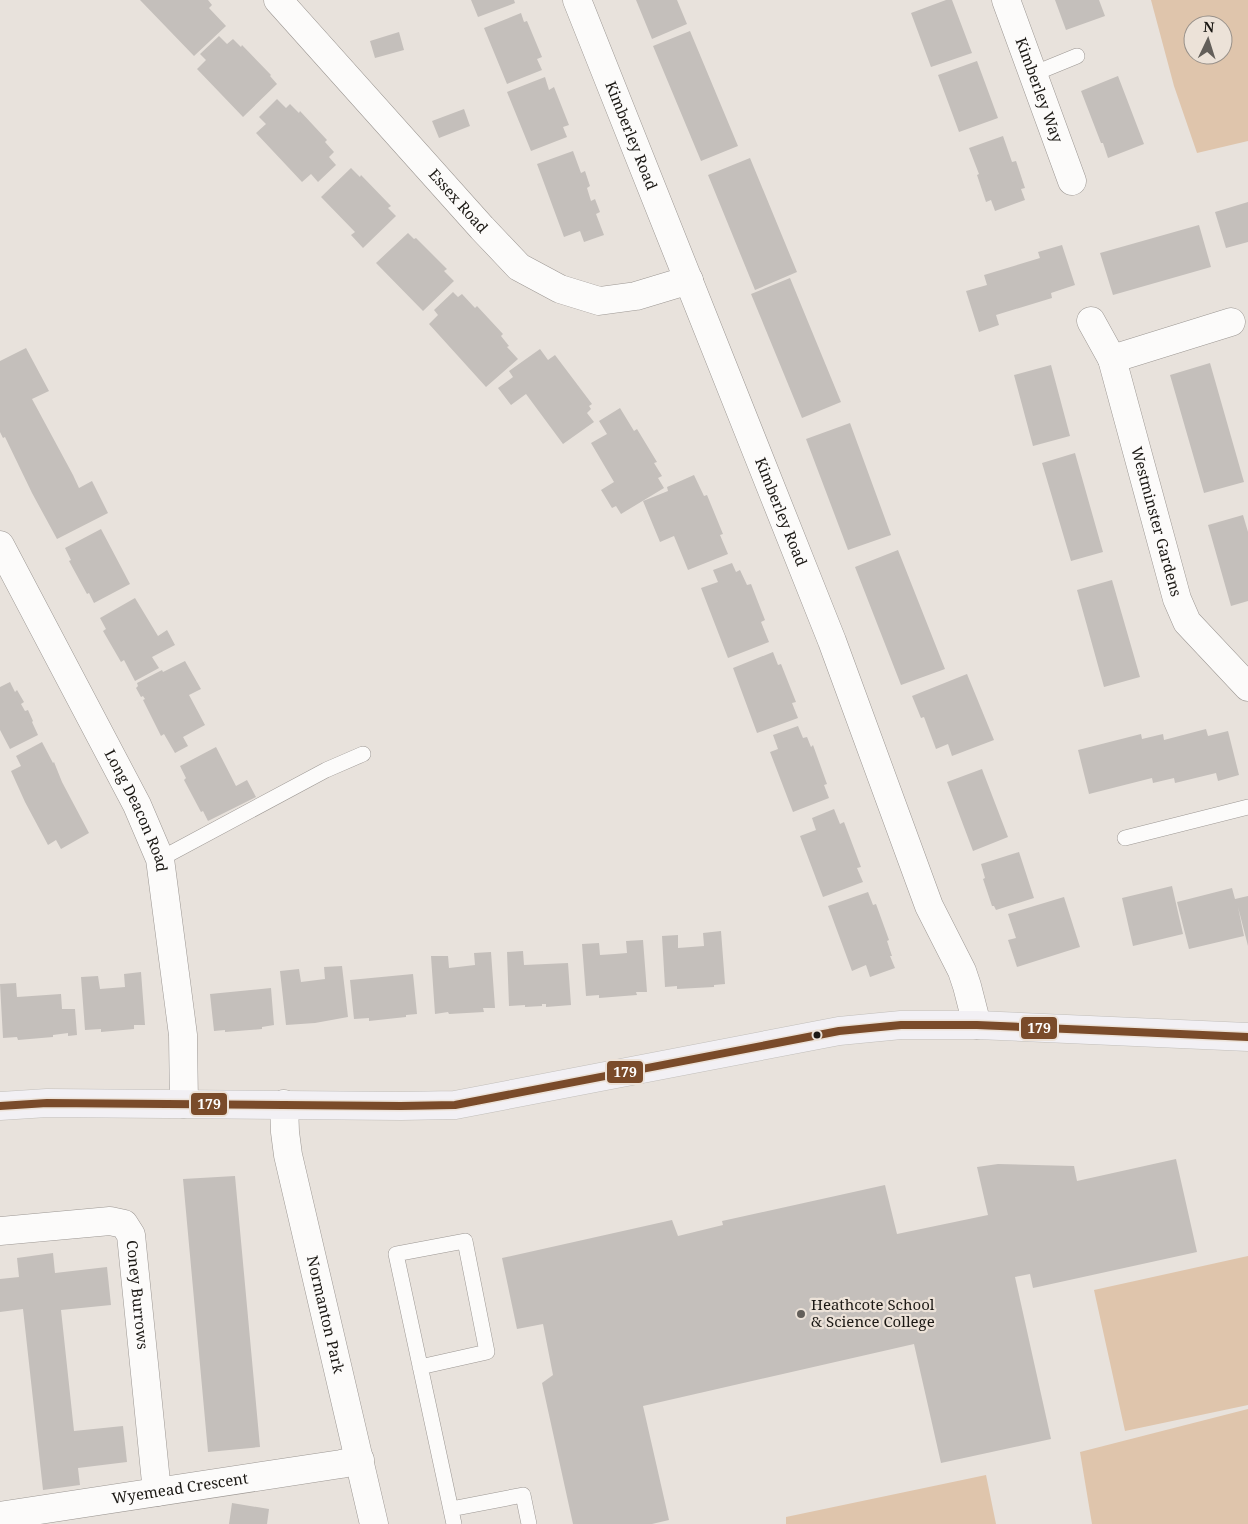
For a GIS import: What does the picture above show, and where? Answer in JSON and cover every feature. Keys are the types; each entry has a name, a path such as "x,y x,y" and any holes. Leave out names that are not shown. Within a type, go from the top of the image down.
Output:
{"main road":[{"path":"0,1106 47,1103 410,1106 464,1104 839,1031 901,1025 977,1025 1248,1037"}],"street":[{"name":"Essex Road","path":"278,0 519,267 560,289 599,300 636,296 689,280"},
{"name":"Kimberley Road","path":"577,0 832,641 929,906 962,970 977,1025"},
{"name":"Kimberley Way","path":"1006,0 1072,181"},
{"name":"Westminster Gardens","path":"1091,321 1112,359 1177,599 1187,622 1243,670"},
{"path":"1112,359 1231,322"},
{"name":"Long Deacon Road","path":"0,545 137,805 160,859 183,1035 184,1104"},
{"name":"Normanton Park","path":"284,1104 288,1156 374,1524"},
{"name":"Coney Burrows","path":"0,1231 110,1221 124,1224 131,1235 157,1492"},
{"name":"Wyemead Crescent","path":"0,1516 360,1460"}],"lane":[{"path":"1033,74 1077,56"},
{"path":"160,859 326,770 363,754"},
{"path":"1125,838 1248,807"},
{"path":"420,1367 488,1352 465,1241 396,1254 420,1367 452,1517 523,1495 529,1524"}],"shaded area":[{"path":"1151,0 1248,0 1248,141 1197,153 1174,86"},
{"path":"1248,1256 1248,1405 1125,1431 1094,1290"},
{"path":"1248,1409 1248,1524 1092,1524 1080,1452"},
{"path":"986,1475 996,1524 786,1524 786,1517"}],"building":[{"path":"140,0 208,0 212,5 209,8 226,26 194,56"},
{"path":"471,0 514,0 515,3 478,17"},
{"path":"636,0 677,0 687,24 652,39"},
{"path":"946,0 952,0 972,53 931,67 911,13"},
{"path":"1055,0 1099,0 1105,16 1066,30"},
{"path":"521,13 524,22 527,21 542,57 537,59 542,70 507,84 484,28"},
{"path":"690,31 738,146 701,161 653,46"},
{"path":"399,32 404,50 375,58 370,41"},
{"path":"219,36 227,44 233,39 241,47 242,45 271,75 277,84 243,117 197,69 206,60 200,54"},
{"path":"977,61 998,118 959,132 938,75"},
{"path":"1118,76 1144,144 1108,158 1081,91"},
{"path":"545,77 549,90 554,87 569,125 563,127 567,137 531,151 507,92"},
{"path":"277,99 286,108 290,104 299,113 300,111 327,140 325,142 334,152 329,157 336,165 318,182 311,174 302,182 256,133 266,124 259,117"},
{"path":"464,109 470,126 439,138 432,121"},
{"path":"1003,136 1012,162 1016,161 1025,188 1021,189 1025,200 995,211 991,200 986,202 977,175 979,174 969,148"},
{"path":"573,151 581,173 585,171 590,186 587,188 591,201 595,199 600,212 596,214 604,235 584,242 580,231 564,237 537,164"},
{"path":"750,158 797,272 755,290 708,175"},
{"path":"351,168 360,177 361,175 391,206 388,208 396,216 363,248 351,235 355,232 321,197"},
{"path":"1248,202 1248,242 1226,248 1215,212"},
{"path":"1199,225 1211,267 1113,295 1100,253"},
{"path":"408,233 414,239 416,238 447,269 444,271 454,281 423,311 376,263"},
{"path":"1062,245 1075,285 1051,293 1052,298 996,315 999,325 979,332 966,291 987,285 984,275 1040,258 1038,252"},
{"path":"790,278 841,402 802,418 751,294"},
{"path":"453,292 458,297 462,294 475,308 477,306 503,334 501,336 509,346 507,347 518,359 486,387 429,324 438,315 434,310"},
{"path":"26,348 49,391 32,399 79,488 92,481 108,513 57,539 5,437 3,438 0,432 0,361"},
{"path":"540,349 548,360 555,355 592,404 589,406 591,409 587,413 594,422 563,444 526,394 511,405 498,388 513,377 509,371"},
{"path":"1210,363 1244,482 1204,493 1170,375"},
{"path":"1051,365 1070,436 1033,446 1014,375"},
{"path":"620,408 634,431 637,429 657,462 654,463 662,476 658,478 664,488 621,514 616,506 612,508 601,490 614,482 591,443 607,434 599,421"},
{"path":"850,423 891,535 848,550 806,439"},
{"path":"1075,453 1103,552 1071,561 1042,463"},
{"path":"694,475 704,496 707,495 723,534 720,535 728,554 688,570 674,536 660,542 643,501 668,491 667,487"},
{"path":"1243,515 1248,532 1248,601 1231,606 1208,525"},
{"path":"101,529 130,584 94,603 69,561 71,560 65,548"},
{"path":"898,550 945,669 901,685 855,567"},
{"path":"732,563 736,572 740,570 747,585 751,584 765,620 761,622 769,642 728,658 701,588 718,582 713,570"},
{"path":"1112,580 1140,677 1104,687 1077,590"},
{"path":"135,598 158,636 167,630 175,645 152,657 159,668 135,681 124,660 121,662 103,631 106,629 100,618"},
{"path":"773,652 778,665 781,664 796,702 792,703 798,718 757,733 733,668"},
{"path":"185,661 201,689 189,695 205,725 183,737 188,746 175,753 164,734 161,736 143,700 145,699 143,696 141,697 136,688 138,686 137,683"},
{"path":"967,674 994,740 952,756 948,744 936,749 924,717 921,718 912,696"},
{"path":"10,682 15,692 17,690 24,702 21,704 25,711 28,710 38,735 10,749 0,730 0,687"},
{"path":"798,726 803,738 807,737 811,747 813,745 827,784 824,785 829,798 793,812 770,752 778,749 773,735"},
{"path":"1206,729 1208,736 1228,731 1239,775 1218,781 1216,773 1175,783 1174,778 1153,783 1152,778 1089,794 1078,750 1141,734 1142,739 1163,734 1164,740"},
{"path":"42,742 89,833 61,849 56,840 48,845 11,771 21,766 16,756"},
{"path":"216,747 236,786 247,780 256,797 208,821 184,780 186,778 180,766"},
{"path":"982,769 1008,837 973,851 947,782"},
{"path":"834,809 840,824 844,822 861,867 857,868 863,882 823,897 800,836 816,830 812,818"},
{"path":"1019,852 1034,898 996,910 992,906 983,879 985,878 981,864"},
{"path":"1172,886 1183,934 1133,946 1122,898"},
{"path":"1232,888 1235,899 1248,896 1248,946 1238,907 1244,936 1189,949 1177,902"},
{"path":"868,892 873,905 876,904 889,940 887,941 892,956 890,956 895,968 870,977 866,965 852,971 828,906"},
{"path":"1064,897 1080,947 1017,967 1008,940 1016,938 1008,914"},
{"path":"721,931 725,984 714,985 714,987 677,989 677,986 665,987 662,936 678,935 678,948 704,946 703,933"},
{"path":"643,940 647,992 636,992 637,995 599,998 599,995 586,996 582,944 599,943 600,955 627,953 626,941"},
{"path":"523,951 524,965 568,963 571,1005 546,1007 546,1004 525,1007 525,1005 509,1006 507,952"},
{"path":"491,952 495,1008 483,1008 484,1012 435,1014 431,956 448,956 449,968 475,965 474,953"},
{"path":"342,966 348,1017 315,1023 286,1025 280,971 299,969 301,982 325,979 324,967"},
{"path":"141,972 145,1025 134,1025 134,1029 101,1032 101,1029 85,1030 81,977 98,976 100,989 125,987 124,974"},
{"path":"413,974 417,1014 369,1021 369,1018 354,1019 350,980"},
{"path":"16,983 17,997 61,994 62,1009 75,1009 77,1035 68,1036 68,1033 53,1035 53,1037 18,1040 17,1037 3,1038 0,984"},
{"path":"271,988 274,1025 262,1027 262,1029 214,1031 210,994"},
{"path":"1176,1159 1197,1252 1033,1288 1030,1274 1015,1277 1051,1439 941,1463 914,1344 643,1406 669,1520 652,1524 573,1524 542,1383 553,1375 543,1324 517,1329 502,1258 672,1220 678,1236 723,1225 722,1221 885,1185 897,1234 988,1215 977,1167 998,1164 1074,1166 1077,1181"},
{"path":"235,1176 260,1447 208,1452 183,1179"},
{"path":"53,1253 55,1273 107,1267 111,1305 61,1310 74,1431 123,1426 127,1462 78,1468 80,1485 43,1490 23,1309 0,1312 0,1279 19,1277 17,1258"},
{"path":"232,1503 269,1509 267,1524 229,1524"}],"transit line":[{"name":"179","path":"0,1106 47,1103 455,1105 839,1031 901,1025 977,1025 1248,1037"}],"place":[{"name":"Heathcote School & Science College","path":"801,1314"}]}
